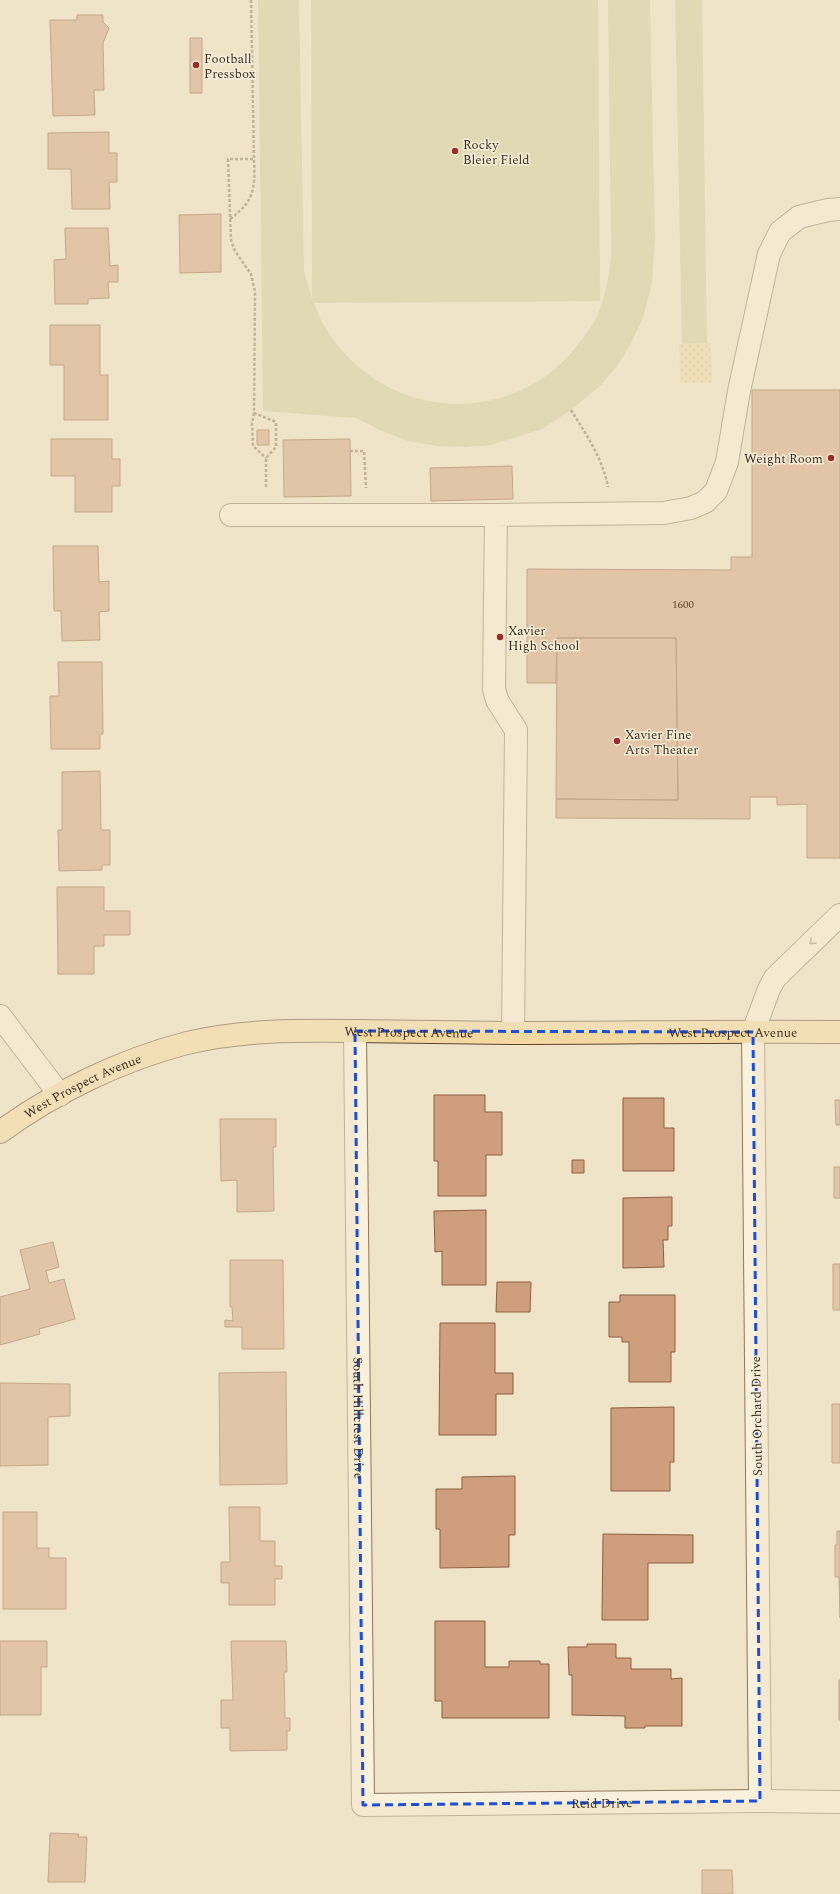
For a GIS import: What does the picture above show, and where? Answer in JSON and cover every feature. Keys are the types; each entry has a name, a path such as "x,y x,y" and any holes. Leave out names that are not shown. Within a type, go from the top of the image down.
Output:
{"main road":[{"name":"West Prospect Avenue","path":"0,1132 60,1094 112,1069 187,1043 229,1036 266,1032 355,1031 840,1032"}],"street":[{"path":"231,515 496,515 664,513 691,508 705,502 716,491 727,462 739,391 769,254 780,232 799,217 828,210 840,209"},
{"path":"496,515 494,689 497,700 516,730 513,1032"},
{"path":"753,1032 769,989 775,978 840,915"},
{"path":"0,1016 60,1094"},
{"name":"South Hillcrest Drive","path":"355,1031 363,1805"},
{"name":"South Orchard Drive","path":"753,1032 760,1801"},
{"name":"Reid Drive","path":"363,1805 760,1801 840,1802"}],"path":[{"path":"230,219 246,206 251,197 254,174 251,0"},
{"path":"254,159 228,159 230,219 231,240 235,251 251,274 255,292 254,413 252,424 253,446 266,458"},
{"path":"571,410 606,476 612,514"},
{"path":"254,413 276,422 276,447 266,458 266,515"},
{"path":"350,451 364,451 367,515"}],"highlighted area":[{"path":"355,1031 753,1032 760,1801 363,1805"}],"green space":[{"name":"Rocky Bleier Field","path":"258,0 299,0 304,271 312,299 311,0 598,0 600,301 314,303 325,327 340,348 352,361 378,381 407,395 438,403 470,403 501,398 530,386 556,368 579,343 597,316 607,284 611,251 608,0 650,0 655,240 652,283 643,318 620,362 601,385 571,410 542,429 491,445 465,447 438,446 408,441 380,430 356,418 263,411"},
{"path":"675,0 702,0 707,343 682,344"}],"sand":[{"path":"711,343 712,383 680,383 679,344"}],"building":[{"path":"77,15 103,15 103,22 109,28 103,43 104,90 94,90 95,115 53,116 50,20 77,20"},
{"name":"Football Pressbox","path":"190,38 202,38 202,93 190,93"},
{"path":"109,132 109,153 117,153 117,182 109,182 110,209 72,209 71,169 48,169 48,133"},
{"path":"221,214 221,272 180,273 179,215"},
{"path":"65,228 108,228 110,266 118,265 118,282 108,282 109,298 88,299 88,304 55,304 54,260 66,259"},
{"path":"50,325 100,325 100,375 108,375 108,420 64,420 64,365 50,365"},
{"path":"752,390 840,390 840,858 807,858 807,804 777,805 777,797 750,797 750,819 556,818 556,799 678,800 676,638 557,638 556,683 527,683 527,569 731,570 731,557 752,557"},
{"path":"257,430 269,430 269,445 257,445"},
{"path":"51,439 112,439 112,459 120,459 120,486 112,486 112,512 75,512 75,476 51,476"},
{"path":"350,439 351,496 284,497 283,440"},
{"path":"512,466 513,499 431,501 430,468"},
{"path":"53,546 98,546 99,582 109,581 109,611 99,612 100,640 62,641 61,611 54,611"},
{"name":"Xavier Fine Arts Theater","path":"557,638 676,638 678,800 556,799"},
{"path":"58,662 102,662 103,734 100,734 100,749 51,749 50,696 59,696"},
{"path":"100,771 101,830 110,830 110,865 102,865 102,870 59,871 58,830 62,830 62,772"},
{"path":"57,887 104,887 104,911 130,911 130,935 104,935 104,946 94,946 94,974 58,974"},
{"path":"434,1095 485,1095 485,1112 502,1112 502,1155 486,1155 486,1196 438,1196 438,1161 434,1161"},
{"path":"623,1098 664,1098 664,1128 674,1128 674,1171 623,1171"},
{"path":"835,1100 840,1100 840,1125 836,1125"},
{"path":"220,1119 276,1119 276,1147 273,1147 274,1211 237,1212 237,1180 221,1181"},
{"path":"572,1160 584,1160 584,1173 572,1173"},
{"path":"834,1167 840,1167 840,1198 834,1198"},
{"path":"672,1197 672,1226 668,1226 668,1240 663,1240 664,1267 623,1268 623,1198"},
{"path":"486,1210 486,1285 442,1285 442,1251 435,1252 434,1211"},
{"path":"53,1242 59,1267 46,1271 49,1283 64,1279 75,1319 39,1329 40,1334 0,1345 0,1297 30,1289 20,1250"},
{"path":"230,1260 283,1260 284,1349 242,1349 242,1327 225,1327 225,1320 233,1321 232,1307 230,1307"},
{"path":"833,1264 840,1264 840,1310 833,1310"},
{"path":"497,1282 531,1282 530,1312 496,1312"},
{"path":"620,1295 675,1295 675,1352 671,1352 671,1382 629,1382 629,1342 622,1342 622,1337 609,1337 609,1302 620,1302"},
{"path":"440,1323 495,1323 495,1373 513,1373 513,1394 496,1394 496,1435 439,1435"},
{"path":"286,1372 287,1484 220,1485 219,1373"},
{"path":"0,1383 70,1384 70,1416 48,1417 48,1465 0,1466"},
{"path":"832,1404 840,1404 840,1463 832,1463"},
{"path":"674,1407 674,1462 670,1462 670,1491 611,1491 611,1408"},
{"path":"515,1476 515,1535 509,1535 509,1567 440,1568 440,1529 436,1529 436,1489 462,1489 462,1477"},
{"path":"229,1507 260,1507 260,1541 275,1541 275,1566 282,1566 282,1579 275,1579 275,1605 229,1605 229,1583 221,1583 221,1562 230,1562"},
{"path":"3,1512 37,1512 37,1548 49,1548 49,1558 66,1558 66,1609 3,1609"},
{"path":"837,1531 840,1531 840,1618 839,1577 835,1577 835,1545 837,1545"},
{"path":"603,1534 693,1535 693,1563 648,1563 648,1620 602,1620"},
{"path":"435,1621 485,1621 485,1667 509,1667 509,1661 540,1661 540,1664 549,1664 549,1718 442,1718 442,1701 435,1701"},
{"path":"0,1641 47,1641 47,1667 41,1667 41,1715 0,1715"},
{"path":"231,1641 286,1641 287,1672 284,1672 285,1718 290,1718 290,1731 287,1731 287,1750 230,1751 230,1728 221,1728 221,1700 233,1700"},
{"path":"587,1644 616,1644 616,1658 631,1658 631,1669 671,1669 671,1679 682,1678 682,1726 645,1726 645,1728 625,1728 625,1716 572,1715 572,1675 569,1675 568,1647 587,1647"},
{"path":"840,1680 840,1720 839,1720"},
{"path":"50,1833 79,1834 78,1837 87,1837 85,1882 48,1882"},
{"path":"702,1870 732,1870 733,1894 702,1894"}],"place":[{"name":"Football Pressbox","path":"196,65"},
{"name":"Rocky Bleier Field","path":"455,151"},
{"name":"Weight Room","path":"831,458"},
{"name":"Xavier High School","path":"500,637"},
{"name":"Xavier Fine Arts Theater","path":"617,741"}]}
